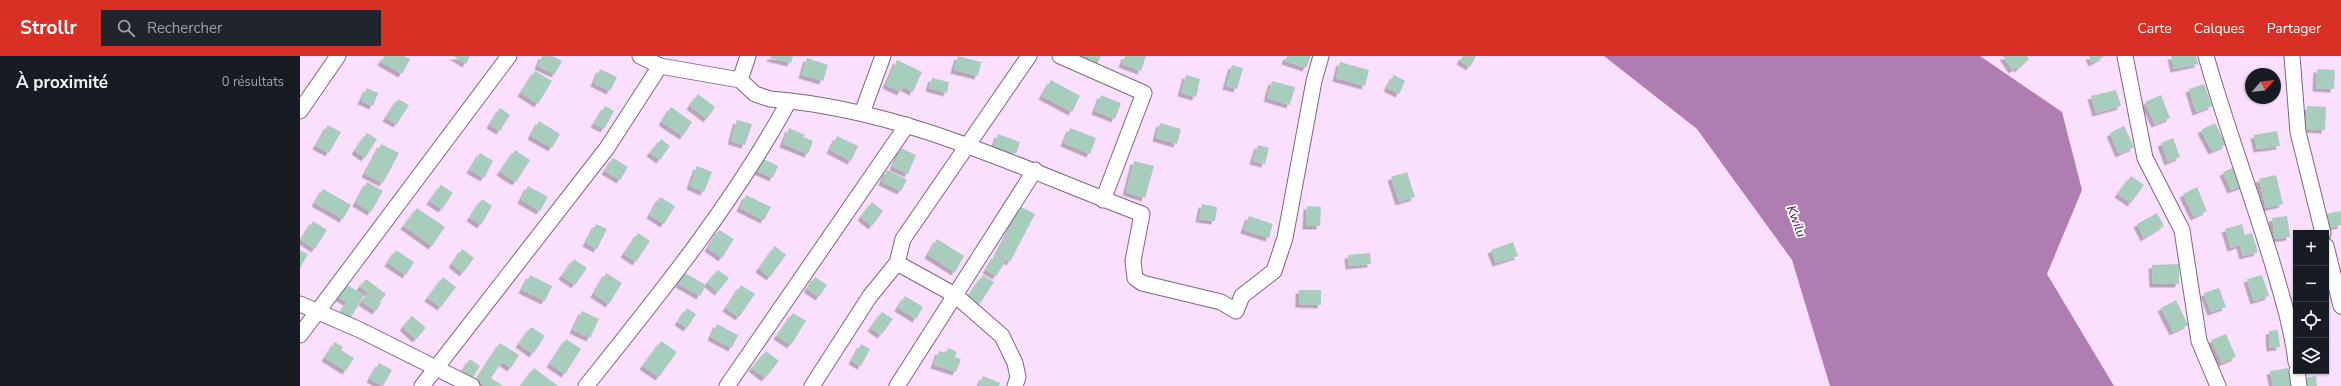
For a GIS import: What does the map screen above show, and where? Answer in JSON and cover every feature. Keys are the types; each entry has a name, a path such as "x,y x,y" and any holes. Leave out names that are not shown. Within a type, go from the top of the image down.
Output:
{"street":[{"path":"300,111 338,56"},
{"path":"300,335 509,56"},
{"path":"640,56 660,66 740,80 755,94 770,99 862,113 907,125 969,145 1035,170 1104,200 1142,214 1133,261 1136,278 1142,283 1221,302 1236,311 1242,296 1274,271 1286,238 1314,80 1321,56"},
{"path":"740,80 748,56"},
{"path":"862,113 883,56"},
{"path":"812,386 870,296 897,263 903,239 1029,56"},
{"path":"1060,56 1144,92 1104,200"},
{"path":"2124,56 2145,158 2182,230 2199,341 2218,386"},
{"path":"2206,56 2220,107 2260,222 2294,338"},
{"path":"2292,56 2298,132 2322,230"},
{"path":"422,386 607,148 660,66"},
{"path":"586,386 653,303 700,239 743,178 789,101"},
{"path":"727,386 907,125"},
{"path":"897,386 1035,170"},
{"path":"2329,258 2341,306"},
{"path":"897,263 955,295 1002,336 1014,363 1018,377 1015,386"},
{"path":"300,304 360,330 434,369 472,386"},
{"path":"2297,374 2298,386"}],"water":[{"name":"Kwilu","path":"1604,56 1980,56 2062,112 2082,190 2047,274 2114,386 1830,386 1792,260 1697,129"}],"building":[{"path":"385,56 404,56 410,59 402,74 381,62"},
{"path":"453,56 470,56 466,64"},
{"path":"542,56 552,56 562,61 555,74 538,66"},
{"path":"771,56 793,56 791,63 770,58"},
{"path":"958,56 981,62 978,76 954,70"},
{"path":"1076,56 1101,56 1097,65"},
{"path":"1125,56 1146,56 1141,71 1122,64"},
{"path":"1287,56 1311,56 1306,68 1285,61"},
{"path":"1463,56 1476,56 1470,67 1460,61"},
{"path":"2003,56 2027,56 2029,59 2018,69 2017,67 2012,70"},
{"path":"2089,56 2105,56 2092,63"},
{"path":"2171,56 2196,56 2198,64 2174,69"},
{"path":"807,58 828,65 823,81 802,75"},
{"path":"897,60 922,72 913,92 903,87 901,92 886,85"},
{"path":"1340,62 1369,70 1365,86 1336,78"},
{"path":"1232,65 1243,68 1237,89 1226,86"},
{"path":"600,69 617,77 610,91 594,83"},
{"path":"2317,69 2335,70 2334,89 2316,88"},
{"path":"535,71 552,81 538,104 521,93"},
{"path":"1186,75 1200,79 1196,97 1181,93"},
{"path":"1394,75 1405,81 1399,94 1387,88"},
{"path":"932,78 949,82 947,93 929,88"},
{"path":"1051,80 1080,96 1072,112 1042,96"},
{"path":"1272,81 1295,87 1290,105 1267,98"},
{"path":"2204,84 2212,106 2196,112 2189,89"},
{"path":"367,88 378,93 373,106 361,101"},
{"path":"2116,90 2121,106 2096,113 2091,96"},
{"path":"698,94 715,107 707,119 690,106"},
{"path":"1101,95 1121,103 1115,119 1095,111"},
{"path":"2161,95 2170,118 2155,124 2145,102"},
{"path":"398,99 409,105 397,124 386,118"},
{"path":"605,106 614,111 604,129 594,124"},
{"path":"2307,106 2326,107 2325,130 2306,129"},
{"path":"671,107 692,122 683,136 662,122"},
{"path":"500,108 510,115 500,131 490,125"},
{"path":"737,120 752,124 745,145 731,141"},
{"path":"539,121 560,134 552,148 531,136"},
{"path":"1160,123 1181,129 1177,144 1156,138"},
{"path":"2215,123 2226,145 2212,151 2201,130"},
{"path":"328,125 341,132 329,153 316,146"},
{"path":"2124,126 2134,147 2119,154 2110,133"},
{"path":"789,128 805,135 803,137 813,141 808,154 783,144"},
{"path":"1070,128 1096,138 1090,154 1064,143"},
{"path":"2277,131 2280,146 2257,149 2254,135"},
{"path":"367,133 377,139 365,158 355,151"},
{"path":"998,134 1020,142 1016,154 994,146"},
{"path":"837,136 858,146 851,161 830,150"},
{"path":"2173,138 2180,157 2168,162 2161,143"},
{"path":"661,139 670,146 660,160 650,153"},
{"path":"381,144 399,153 383,183 365,174"},
{"path":"1258,145 1269,148 1265,164 1253,161"},
{"path":"901,148 916,155 908,174 893,167"},
{"path":"515,150 530,160 516,182 500,172"},
{"path":"480,153 493,161 484,178 470,170"},
{"path":"613,158 628,167 620,180 605,171"},
{"path":"761,158 778,166 773,178 755,170"},
{"path":"1134,161 1154,166 1145,198 1126,192"},
{"path":"697,166 712,172 704,192 690,186"},
{"path":"2237,166 2245,185 2231,190 2223,172"},
{"path":"887,170 907,180 901,191 882,182"},
{"path":"1407,172 1415,197 1399,202 1391,177"},
{"path":"2276,175 2283,204 2266,208 2259,179"},
{"path":"2131,176 2144,185 2131,203 2118,194"},
{"path":"367,182 383,191 371,212 356,203"},
{"path":"441,185 453,193 442,209 430,201"},
{"path":"528,186 548,197 540,211 521,200"},
{"path":"2197,187 2207,211 2194,217 2183,194"},
{"path":"323,189 351,205 343,219 315,203"},
{"path":"746,195 771,207 764,220 740,208"},
{"path":"660,197 675,206 664,224 650,215"},
{"path":"482,199 492,206 481,225 470,218"},
{"path":"872,202 883,211 872,226 861,217"},
{"path":"1202,204 1217,207 1215,221 1199,219"},
{"path":"1307,206 1321,207 1320,226 1306,226"},
{"path":"1021,207 1035,214 1010,262 996,255"},
{"path":"417,208 445,227 432,246 404,226"},
{"path":"2341,211 2341,225 2328,228 2325,214"},
{"path":"2157,213 2164,226 2144,238 2137,224"},
{"path":"1249,216 1273,224 1269,238 1244,230"},
{"path":"2287,216 2290,237 2275,239 2272,218"},
{"path":"313,221 327,230 315,249 301,240"},
{"path":"596,224 607,229 597,249 586,243"},
{"path":"2242,224 2245,235 2252,233 2258,252 2243,256 2240,245 2231,248 2225,229"},
{"path":"719,230 734,239 722,258 708,248"},
{"path":"638,233 650,241 636,262 624,254"},
{"path":"937,239 964,256 955,272 928,255"},
{"path":"1513,242 1518,256 1496,263 1491,250"},
{"path":"775,246 786,255 770,277 759,269"},
{"path":"462,249 474,258 463,273 452,264"},
{"path":"300,250 308,254 300,268"},
{"path":"396,250 414,262 406,275 388,263"},
{"path":"1370,253 1371,264 1349,266 1348,255"},
{"path":"995,255 1005,262 996,276 986,270"},
{"path":"574,259 587,268 575,285 562,276"},
{"path":"2179,264 2179,284 2153,284 2152,265"},
{"path":"718,270 729,278 718,292 707,283"},
{"path":"606,273 622,283 609,304 594,294"},
{"path":"685,273 706,285 700,296 679,284"},
{"path":"530,275 552,286 545,301 522,290"},
{"path":"983,275 994,282 977,308 965,301"},
{"path":"2262,275 2269,296 2254,301 2247,279"},
{"path":"443,277 456,287 441,307 428,298"},
{"path":"815,277 827,285 819,297 807,289"},
{"path":"366,279 386,294 380,302 360,287"},
{"path":"346,284 364,295 350,319 340,313 347,302 338,297"},
{"path":"741,285 755,294 739,317 726,308"},
{"path":"2219,288 2226,307 2211,312 2204,293"},
{"path":"1299,290 1321,290 1321,305 1299,304"},
{"path":"367,294 381,303 376,311 362,302"},
{"path":"905,296 923,307 916,319 898,308"},
{"path":"2176,300 2188,325 2173,332 2161,308"},
{"path":"687,308 696,314 687,328 678,322"},
{"path":"582,311 599,319 590,338 573,330"},
{"path":"882,312 893,319 881,335 871,328"},
{"path":"793,313 806,321 791,345 777,336"},
{"path":"412,316 426,328 416,339 403,327"},
{"path":"717,324 738,335 732,348 711,337"},
{"path":"531,327 545,336 533,354 519,344"},
{"path":"2278,330 2280,347 2270,348 2269,331"},
{"path":"2226,334 2236,357 2222,363 2211,340"},
{"path":"566,339 581,349 565,374 550,364"},
{"path":"661,341 677,352 659,377 643,366"},
{"path":"335,342 343,347 341,350 354,358 346,371 325,358"},
{"path":"500,343 519,355 511,368 502,362 491,378 503,386 485,386 476,380"},
{"path":"861,344 870,349 861,366 852,361"},
{"path":"948,348 957,352 955,357 961,359 956,372 934,365 939,351 946,353"},
{"path":"766,351 779,361 765,378 752,368"},
{"path":"470,359 480,366 472,379 461,372"},
{"path":"379,363 392,370 383,386 370,379"},
{"path":"534,368 558,386 521,386"},
{"path":"2288,368 2291,386 2273,386 2270,371"},
{"path":"983,376 1000,383 999,386 979,386"},
{"path":"2316,376 2317,386 2305,386 2304,378"}]}
